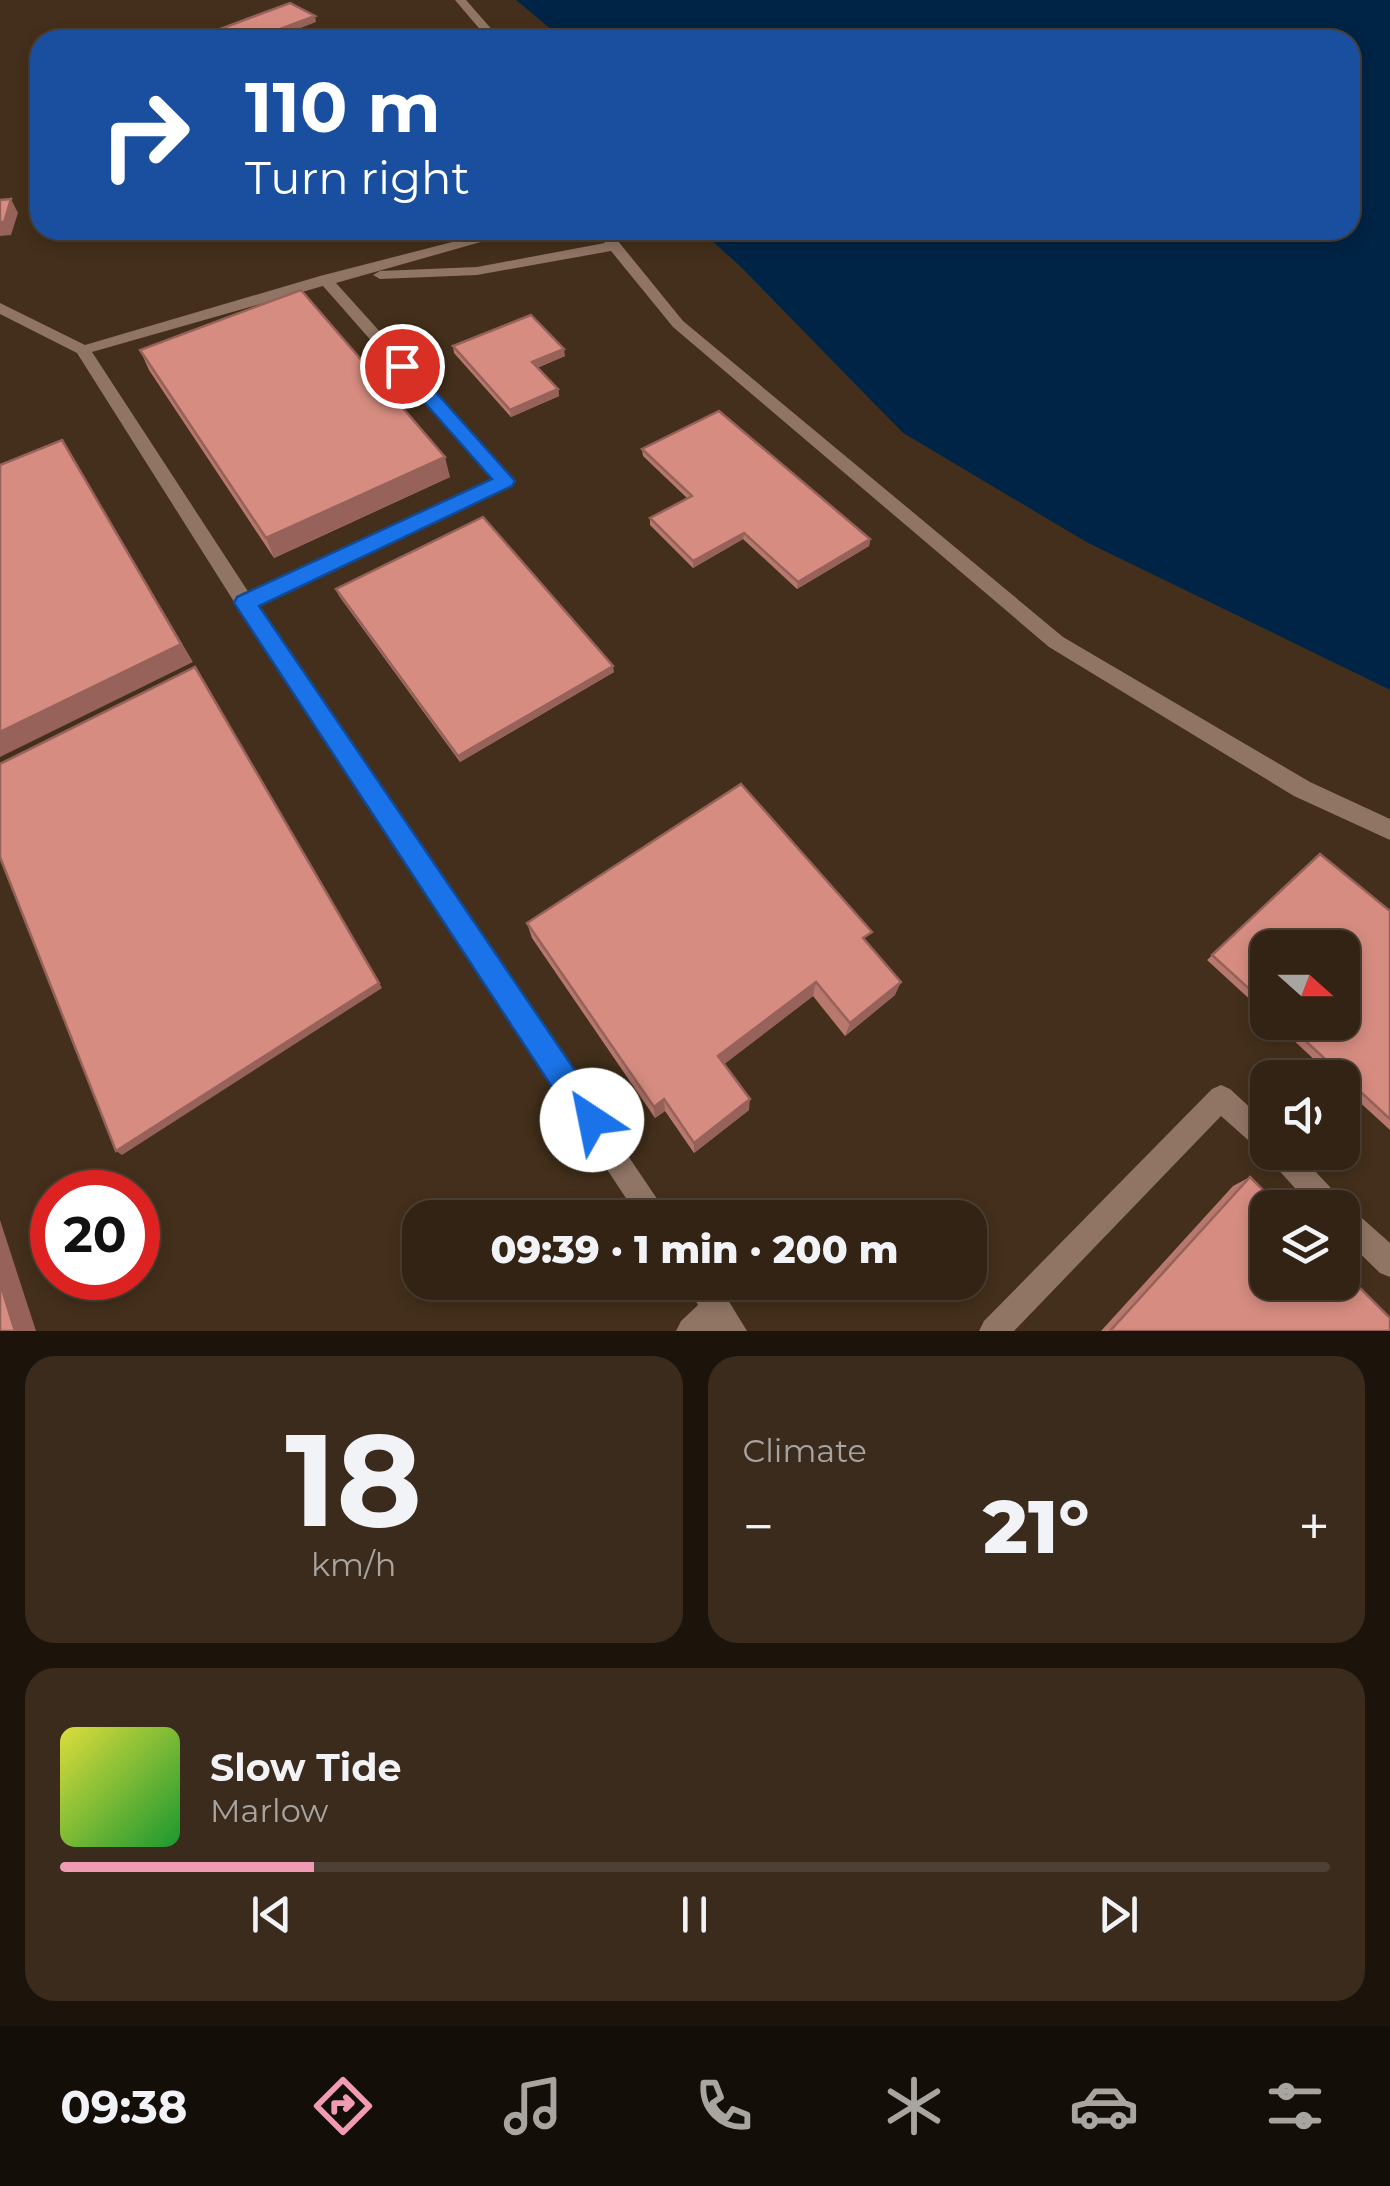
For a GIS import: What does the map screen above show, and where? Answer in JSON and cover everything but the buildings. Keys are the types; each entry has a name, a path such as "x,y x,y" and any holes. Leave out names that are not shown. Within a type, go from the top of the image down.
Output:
{"lane":[{"path":"460,0 486,30"},
{"path":"84,350 326,279 477,240"},
{"path":"326,279 477,271 600,240"},
{"path":"610,240 678,324 1056,642 1302,789 1390,830"},
{"path":"245,603 505,481 326,279"},
{"path":"0,308 84,350 245,603 644,1200"},
{"path":"994,1331 1221,1098 1250,1126"},
{"path":"1295,1170 1316,1190"},
{"path":"1360,1234 1390,1263"},
{"path":"691,1331 725,1320"}],"water":[{"path":"516,0 1390,0 1390,690 1088,543 903,433 710,240 1360,240 1360,30 552,30"}],"pier":[{"path":"705,240 711,240 740,266 903,433 1088,543 1390,690 1390,695 1085,548 900,437"}],"route":[{"path":"402,366 505,481 245,603 592,1120"}]}
